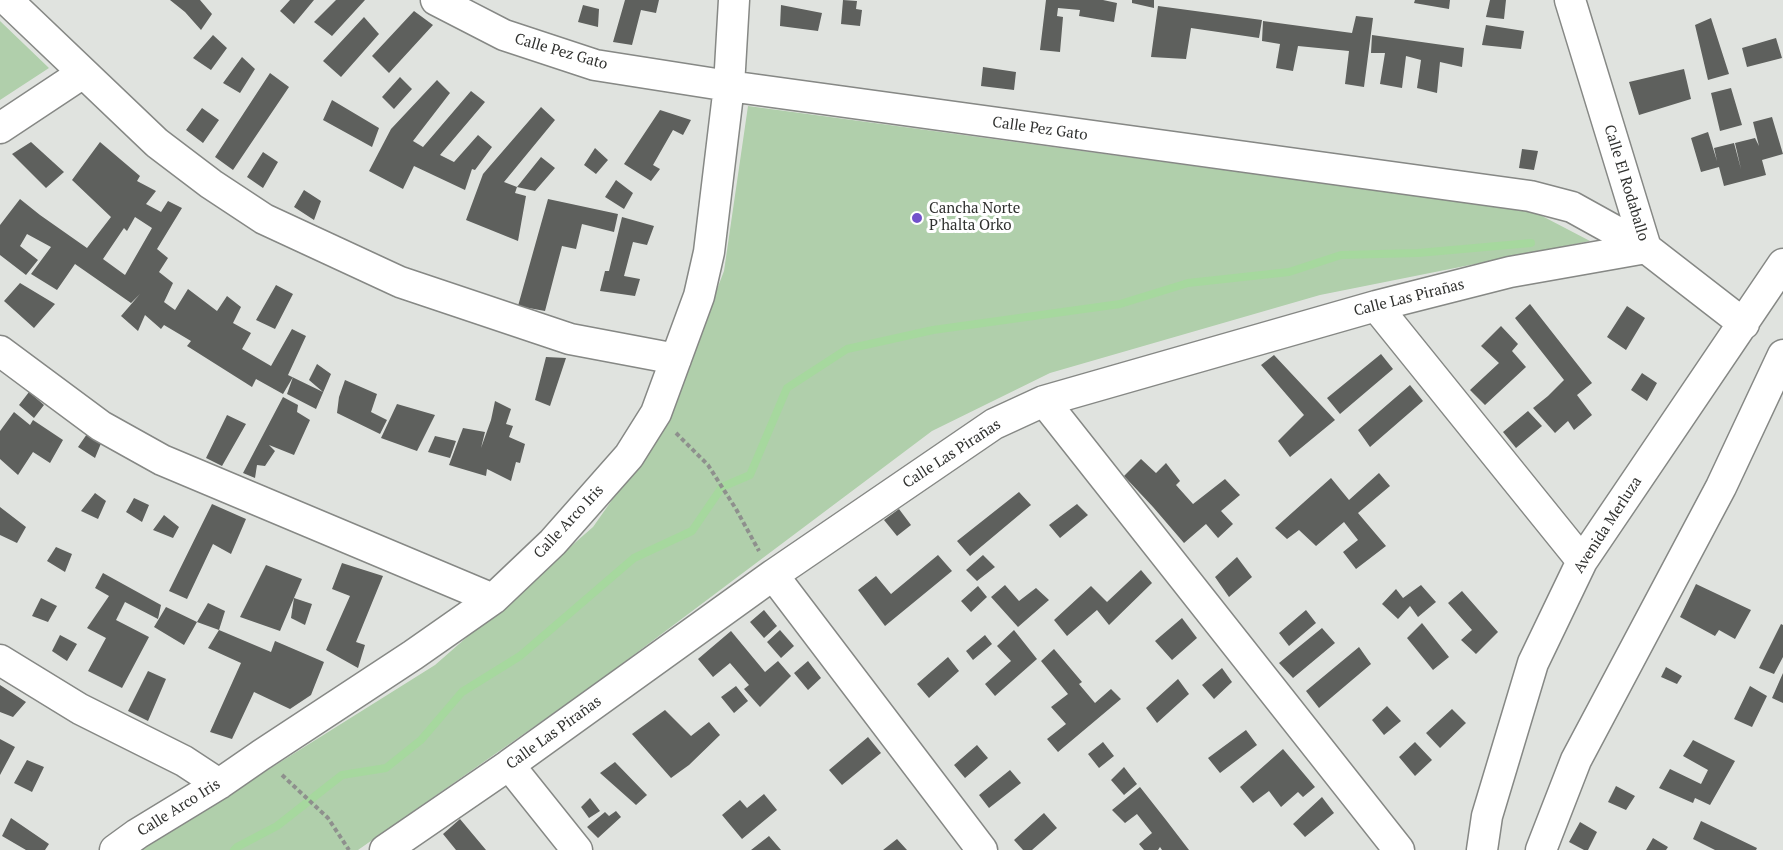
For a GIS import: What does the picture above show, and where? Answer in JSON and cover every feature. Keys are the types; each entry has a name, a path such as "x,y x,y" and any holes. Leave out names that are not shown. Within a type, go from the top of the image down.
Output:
{"street":[{"path":"7,0 157,143 211,184 264,219 400,282 570,339 676,359"},
{"name":"Calle Pez Gato","path":"436,0 504,35 595,65 729,86 1530,196 1572,207 1646,248"},
{"name":"Calle Arco Iris","path":"115,850 219,784 493,599 554,542 629,456 656,413 699,296 709,252 729,86 734,0"},
{"name":"Calle El Rodaballo","path":"1570,0 1646,248 1743,324"},
{"path":"0,128 83,73"},
{"name":"Calle Las Pirañas","path":"385,850 509,765 773,575 994,424 1044,401 1376,306 1510,272 1646,248"},
{"name":"Avenida Merluza","path":"1482,850 1487,816 1533,663 1582,561 1783,264"},
{"path":"1376,306 1582,561"},
{"path":"0,351 101,426 162,460 493,599"},
{"path":"1541,850 1576,760 1721,487 1783,356"},
{"path":"1044,401 1399,850"},
{"path":"773,575 982,850"},
{"path":"0,660 80,709 184,761 219,784"},
{"path":"509,765 577,850"}],"path":[{"path":"656,413 708,465 773,575"},
{"path":"261,755 328,818 349,850"}],"green space":[{"path":"0,21 49,68 0,100"},
{"path":"748,106 1357,188 1521,205 1590,241 1320,295 1050,373 932,431 595,684 358,850 140,850 435,665 593,527 665,425 724,271"}],"building":[{"path":"170,0 200,0 212,14 201,30 185,12"},
{"path":"290,0 314,0 294,24 280,11"},
{"path":"336,0 365,0 332,36 314,22"},
{"path":"625,0 659,0 656,13 641,10 632,45 613,42"},
{"path":"843,0 857,1 856,9 862,10 860,26 841,24"},
{"path":"1046,0 1103,0 1117,3 1114,22 1079,16 1080,10 1058,8 1057,16 1063,17 1060,52 1040,50"},
{"path":"1132,0 1154,0 1154,8 1132,3"},
{"path":"1415,0 1450,0 1449,9 1414,3"},
{"path":"1490,0 1506,0 1504,19 1486,17"},
{"path":"583,5 599,9 598,27 578,22"},
{"path":"781,5 822,13 818,31 780,26"},
{"path":"1158,6 1262,20 1259,38 1191,28 1186,59 1151,57"},
{"path":"414,11 433,25 389,73 372,56"},
{"path":"1356,16 1373,18 1364,87 1345,84 1349,51 1298,46 1293,71 1276,68 1280,44 1262,41 1263,21 1352,33"},
{"path":"364,17 379,34 341,77 323,61"},
{"path":"1711,18 1729,74 1708,80 1695,25"},
{"path":"1486,25 1524,31 1521,49 1482,45"},
{"path":"213,35 227,48 211,70 193,58"},
{"path":"1372,35 1464,48 1462,67 1440,62 1437,93 1417,88 1421,60 1406,56 1402,88 1380,84 1385,53 1371,53"},
{"path":"1776,38 1782,58 1747,67 1742,48"},
{"path":"242,57 255,69 240,93 223,83"},
{"path":"983,67 1016,72 1014,90 981,86"},
{"path":"1684,69 1691,99 1639,115 1629,82"},
{"path":"270,73 289,87 233,170 215,157"},
{"path":"400,77 412,89 394,109 382,97"},
{"path":"437,80 450,93 413,141 423,147 471,91 485,102 440,155 454,162 478,135 492,147 475,170 472,169 465,190 414,166 403,189 369,171 391,129"},
{"path":"1731,88 1742,125 1720,131 1711,93"},
{"path":"332,100 379,128 372,147 323,120"},
{"path":"541,107 555,120 504,182 517,187 515,193 526,196 518,241 466,220 483,174"},
{"path":"202,108 219,120 203,143 186,130"},
{"path":"660,110 691,120 683,135 673,130 653,165 660,169 651,181 624,164"},
{"path":"1772,117 1783,154 1762,160 1766,175 1724,186 1719,167 1701,172 1691,138 1708,132 1717,161 1714,148 1734,143 1741,169 1735,143 1755,138 1759,146 1753,122"},
{"path":"31,142 64,172 46,188 12,154"},
{"path":"100,142 140,176 137,181 156,191 146,204 161,212 168,201 182,208 157,249 168,258 159,272 173,283 164,302 175,310 188,289 217,311 227,296 241,307 233,323 251,333 242,349 271,366 292,329 306,336 288,375 293,377 283,394 256,379 252,387 187,346 191,341 164,325 161,329 145,315 138,331 121,316 140,294 131,303 75,264 57,290 31,274 51,247 27,234 20,246 38,260 26,275 0,255 0,225 20,199 87,248 111,217 72,180","holes":["135,217 152,228 125,275 103,259 124,228 127,231"]},
{"path":"595,148 608,160 596,174 584,165"},
{"path":"1522,149 1538,151 1534,170 1519,168"},
{"path":"263,152 278,162 263,188 247,177"},
{"path":"541,157 555,168 535,191 517,187"},
{"path":"616,180 633,193 624,209 605,197"},
{"path":"304,190 321,201 314,220 294,207"},
{"path":"548,199 618,214 614,232 582,224 576,249 562,246 545,311 518,306"},
{"path":"622,217 654,226 647,245 633,242 624,276 640,279 635,296 600,291 605,271 609,271"},
{"path":"20,283 55,304 34,328 4,301"},
{"path":"276,285 293,294 275,329 256,320"},
{"path":"1530,304 1592,383 1577,395 1592,415 1574,430 1568,421 1555,433 1533,408 1564,380 1515,318"},
{"path":"1627,306 1645,318 1626,350 1607,337"},
{"path":"1501,326 1518,344 1512,351 1526,367 1485,405 1470,390 1499,363 1481,346"},
{"path":"1381,354 1393,369 1340,414 1327,398"},
{"path":"1274,355 1335,420 1290,457 1278,441 1304,415 1261,365"},
{"path":"546,357 566,358 550,406 535,400"},
{"path":"317,364 331,374 316,409 287,394 293,377 323,392 309,380"},
{"path":"1642,373 1657,383 1647,401 1631,390"},
{"path":"345,380 377,394 371,412 387,420 380,434 337,413 339,397"},
{"path":"1410,385 1423,401 1370,447 1358,430"},
{"path":"29,392 44,405 34,418 19,405"},
{"path":"283,397 298,405 297,412 310,420 294,455 269,445 275,451 265,466 257,465 255,478 243,473"},
{"path":"495,401 511,409 506,424 513,426 509,437 525,444 520,463 516,462 511,481 487,469 486,476 449,465 463,428 485,432 481,448"},
{"path":"397,404 435,415 417,451 381,438"},
{"path":"1528,411 1542,426 1516,448 1503,432"},
{"path":"14,412 30,425 33,420 63,440 50,463 33,452 18,475 0,459 0,431"},
{"path":"227,415 246,424 222,466 206,458"},
{"path":"87,434 102,441 95,458 78,447"},
{"path":"435,436 456,441 450,458 428,452"},
{"path":"1141,459 1156,473 1166,463 1180,481 1176,485 1193,504 1225,479 1240,495 1221,511 1233,524 1218,538 1206,524 1184,543 1124,476"},
{"path":"1379,473 1390,486 1358,513 1386,546 1356,569 1343,552 1358,540 1344,522 1316,546 1299,530 1287,539 1275,528 1331,478 1349,500"},
{"path":"1019,492 1031,505 970,556 957,541"},
{"path":"95,493 106,501 98,519 81,511"},
{"path":"134,498 149,505 142,522 126,512"},
{"path":"212,504 246,519 231,554 213,544 187,599 169,591"},
{"path":"1077,504 1088,515 1060,538 1049,525"},
{"path":"0,507 26,527 17,543 0,535"},
{"path":"899,509 911,525 897,536 884,520"},
{"path":"164,515 179,527 173,538 153,530"},
{"path":"56,547 72,554 65,572 47,561"},
{"path":"938,555 952,571 885,626 858,590 876,576 891,594"},
{"path":"983,555 995,567 977,581 966,570"},
{"path":"1237,557 1252,577 1229,597 1215,577"},
{"path":"342,563 383,576 356,642 365,645 358,668 326,650 350,596 332,589"},
{"path":"266,565 302,579 280,631 240,617"},
{"path":"1141,570 1152,583 1109,625 1097,610 1067,636 1054,620 1091,586 1107,602"},
{"path":"103,573 161,605 158,619 125,602 116,620 149,637 122,688 88,671 106,638 87,628 109,596 95,588"},
{"path":"1696,584 1751,610 1735,639 1719,630 1715,636 1680,617"},
{"path":"1005,585 1019,601 1036,588 1049,600 1018,627 991,597"},
{"path":"1421,585 1436,602 1418,617 1410,606 1398,619 1382,604 1396,589 1403,598"},
{"path":"978,586 987,597 971,612 961,601"},
{"path":"1462,591 1498,632 1476,654 1461,640 1472,630 1448,603"},
{"path":"41,598 57,606 48,622 32,616"},
{"path":"294,598 312,604 305,625 291,618"},
{"path":"208,603 225,611 219,630 197,622"},
{"path":"166,607 197,622 184,645 154,627"},
{"path":"764,610 777,626 764,638 750,622"},
{"path":"1306,610 1316,623 1289,646 1279,633"},
{"path":"1182,618 1197,638 1172,660 1155,641"},
{"path":"1422,623 1449,657 1433,670 1407,638"},
{"path":"1781,624 1783,625 1783,657 1774,674 1759,668"},
{"path":"1322,628 1335,643 1293,678 1279,663"},
{"path":"219,630 271,652 275,641 324,662 311,695 290,709 254,692 232,739 210,732 241,663 208,648"},
{"path":"780,630 794,646 781,658 767,642"},
{"path":"1014,630 1037,659 995,696 985,684 1011,661 997,646"},
{"path":"731,631 765,672 778,661 791,676 760,707 744,689 749,685 730,663 713,677 698,659"},
{"path":"60,635 77,644 67,661 52,651"},
{"path":"985,635 992,644 973,660 966,651"},
{"path":"1359,647 1371,664 1319,708 1306,691"},
{"path":"1054,649 1082,682 1079,684 1095,703 1111,689 1121,699 1058,752 1047,739 1066,724 1051,707 1068,694 1041,661"},
{"path":"948,657 959,671 929,698 917,684"},
{"path":"808,661 821,678 808,690 794,673"},
{"path":"1666,667 1682,676 1677,684 1661,677"},
{"path":"1222,668 1232,682 1214,699 1202,685"},
{"path":"148,671 166,679 148,721 128,711"},
{"path":"1783,673 1783,703 1772,698"},
{"path":"1178,679 1189,694 1157,723 1146,708"},
{"path":"0,685 26,702 13,717 0,712"},
{"path":"736,686 748,701 734,713 721,697"},
{"path":"1750,686 1767,696 1752,727 1734,719"},
{"path":"1387,706 1401,721 1384,735 1372,720"},
{"path":"1452,709 1466,723 1440,748 1426,733"},
{"path":"665,710 691,736 709,722 720,735 689,765 671,778 632,734"},
{"path":"1246,730 1257,745 1220,773 1208,758"},
{"path":"868,737 881,753 842,785 829,770"},
{"path":"0,739 15,747 0,775"},
{"path":"1693,740 1735,761 1710,805 1695,798 1693,803 1659,788 1670,769 1701,784 1708,770 1683,756"},
{"path":"1103,742 1114,756 1099,768 1088,754"},
{"path":"1415,742 1432,760 1415,776 1399,757"},
{"path":"977,745 988,758 965,778 954,765"},
{"path":"1283,749 1315,787 1303,797 1298,792 1281,807 1269,791 1253,803 1240,787"},
{"path":"27,760 44,767 32,792 14,783"},
{"path":"615,762 647,795 636,805 600,773"},
{"path":"1124,767 1137,784 1124,795 1111,780"},
{"path":"1010,770 1021,783 989,808 979,795"},
{"path":"1616,786 1635,796 1626,810 1608,802"},
{"path":"1140,787 1189,850 1162,850 1160,847 1158,850 1144,850 1139,844 1152,833 1137,814 1125,823 1112,810"},
{"path":"764,794 777,810 742,839 722,815 740,800 747,808"},
{"path":"1322,797 1334,813 1305,837 1293,824"},
{"path":"590,798 600,811 589,818 581,807"},
{"path":"616,811 621,817 598,838 587,827 605,812 609,816"},
{"path":"1044,813 1057,828 1032,850 1023,850 1014,840"},
{"path":"11,818 49,844 45,850 26,850 2,836"},
{"path":"460,819 486,850 456,850 443,834"},
{"path":"1701,821 1757,848 1756,850 1715,850 1693,839"},
{"path":"1580,822 1597,832 1588,850 1569,842"},
{"path":"769,836 781,850 751,850"},
{"path":"1653,838 1668,847 1666,850 1646,850"},
{"path":"897,839 907,850 883,850"}],"waterway":[{"path":"234,850 277,826 342,775 386,768 421,740 462,692 520,656 634,558 692,531 722,487 750,475 787,388 847,349 933,330 1120,304 1188,283 1289,272 1341,255 1418,253 1531,243"}],"place":[{"name":"Cancha Norte P'halta Orko","path":"917,218"}]}
